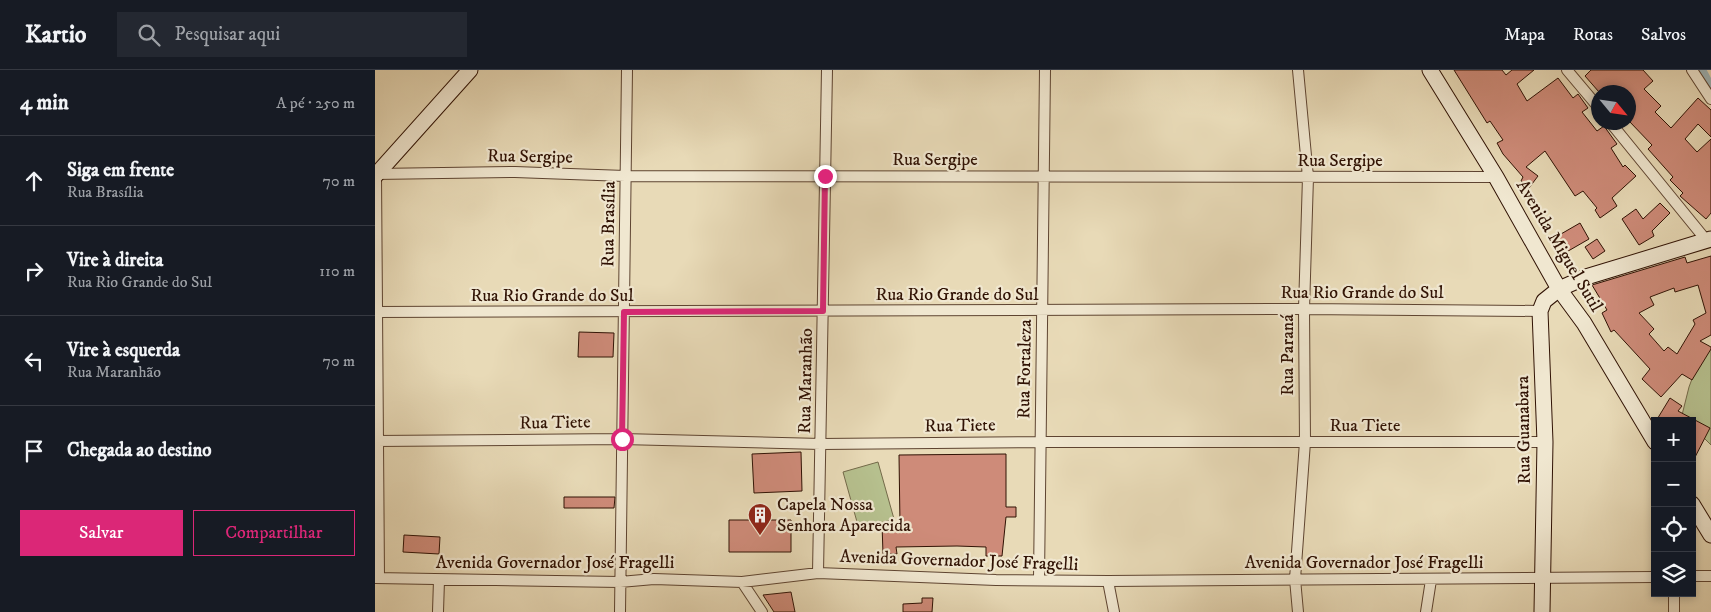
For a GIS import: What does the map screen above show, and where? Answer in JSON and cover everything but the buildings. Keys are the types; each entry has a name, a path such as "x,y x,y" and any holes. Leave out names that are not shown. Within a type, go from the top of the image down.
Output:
{"main road":[{"path":"375,175 470,70"},
{"name":"Avenida Miguel Sutil","path":"1430,70 1496,177 1559,289 1583,324 1651,435"},
{"path":"1542,306 1559,289 1586,277 1709,239"},
{"name":"Rua Guanabara","path":"1542,612 1545,442 1542,306 1543,260"},
{"path":"1694,507 1711,535"}],"street":[{"name":"Rua Brasília","path":"620,612 627,70"},
{"name":"Rua Maranhão","path":"819,573 827,70"},
{"name":"Rua Fortaleza","path":"1039,579 1045,70"},
{"name":"Rua Paraná","path":"1298,70 1308,177 1304,309 1305,442 1295,579 1298,612"},
{"path":"1567,70 1591,98"},
{"path":"1693,70 1711,100"},
{"path":"1617,130 1709,239"},
{"name":"Rua Sergipe","path":"375,175 515,172 625,176 1496,177"},
{"path":"375,175 377,578"},
{"name":"Rua Rio Grande do Sul","path":"376,312 1042,311 1542,306"},
{"name":"Rua Tiete","path":"376,441 622,439 821,444 1545,442"},
{"name":"Avenida Governador José Fragelli","path":"377,578 621,582 654,579 742,582 819,573 1109,581 1651,577"},
{"path":"1696,576 1711,576"},
{"path":"438,612 439,580"},
{"path":"1426,612 1431,580"},
{"path":"1109,581 1114,612"},
{"path":"742,582 762,612"},
{"path":"1674,597 1674,612"}],"green space":[{"path":"1711,349 1711,445 1701,435 1696,423 1696,417 1682,415 1689,387 1699,360"},
{"path":"878,462 894,519 859,529 843,472"}],"waterway":[{"path":"1700,70 1711,91"}],"place":[{"name":"Capela Nossa Senhora Aparecida","path":"760,536"}],"route":[{"path":"622,439 624,312 823,311 825,176"}]}
